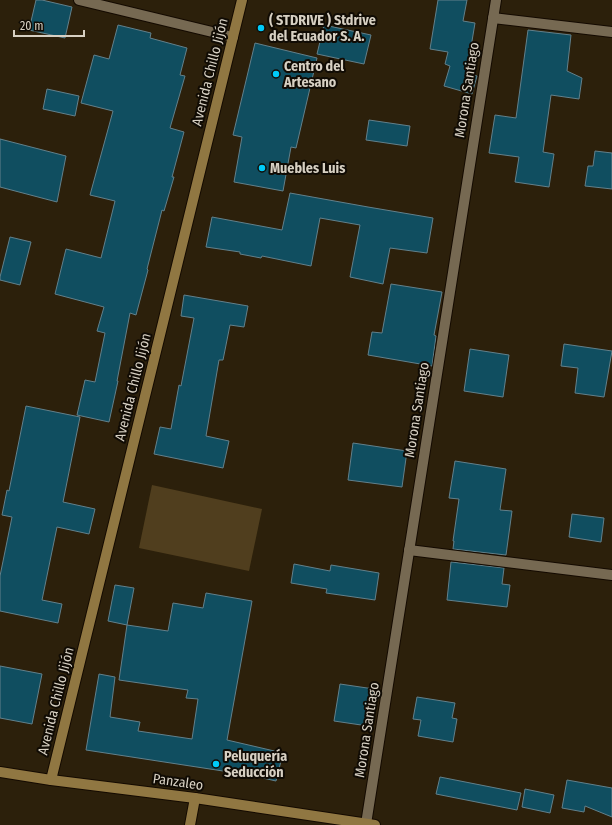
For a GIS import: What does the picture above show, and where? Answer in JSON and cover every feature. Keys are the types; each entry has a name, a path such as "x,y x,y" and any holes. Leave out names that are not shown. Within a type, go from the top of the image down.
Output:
{"street":[{"path":"79,0 233,37"},
{"name":"Avenida Chillo Jijón","path":"51,780 242,0"},
{"name":"Morona Santiago","path":"371,824 409,550 496,0"},
{"path":"493,18 612,32"},
{"path":"409,550 612,575"},
{"name":"Panzaleo","path":"0,772 195,798 371,824"},
{"path":"190,825 195,798"}],"shaded area":[{"path":"152,485 262,509 249,571 139,548"}],"building":[{"path":"36,0 72,7 65,38 29,30"},
{"path":"438,0 467,0 463,21 475,23 469,59 475,60 472,74 477,76 472,94 444,86 450,66 445,64 448,52 430,49"},
{"path":"118,25 151,33 150,38 187,48 180,75 185,76 170,128 184,132 172,177 174,177 164,211 162,210 136,315 130,313 109,422 77,415 85,380 95,382 105,333 97,331 104,307 55,294 66,249 101,258 115,201 90,195 113,111 81,103 94,55 109,59"},
{"path":"324,25 371,35 364,64 317,54"},
{"path":"528,30 571,35 567,71 582,78 579,99 551,95 543,152 554,154 549,187 515,182 519,157 489,153 495,115 516,118"},
{"path":"255,43 317,58 296,148 291,147 283,191 234,182 242,137 233,135"},
{"path":"47,89 79,96 75,116 43,109"},
{"path":"369,120 410,126 407,146 366,140"},
{"path":"0,139 66,156 57,202 0,187"},
{"path":"595,151 612,153 612,189 585,186 588,166 593,166"},
{"path":"290,193 433,218 427,253 390,248 383,284 350,277 360,225 320,218 311,266 206,247 212,217 282,230"},
{"path":"10,237 31,242 20,285 0,280"},
{"path":"391,284 442,292 434,335 436,336 432,366 368,355 372,332 382,333"},
{"path":"184,295 248,306 244,327 230,325 223,360 219,360 206,436 229,441 223,468 154,454 160,427 171,429 194,318 181,316"},
{"path":"564,344 612,351 604,397 575,393 578,368 561,366"},
{"path":"470,349 509,355 503,397 464,391"},
{"path":"26,406 80,417 63,502 95,509 89,534 57,527 42,600 62,604 58,623 0,611 0,576 12,517 2,515 7,490 9,491"},
{"path":"353,443 407,451 402,487 348,480"},
{"path":"455,461 506,469 500,510 512,511 506,555 453,549 459,499 449,498"},
{"path":"572,514 604,518 601,542 569,537"},
{"path":"451,562 504,568 502,584 510,585 507,607 447,600"},
{"path":"294,564 330,571 331,565 379,573 375,600 326,593 327,589 291,583"},
{"path":"115,585 134,588 127,625 108,621"},
{"path":"206,593 252,601 227,740 283,753 276,781 223,769 223,771 86,750 99,674 115,677 110,717 140,722 138,731 192,739 198,699 186,698 188,690 119,680 127,625 168,631 173,603 203,608"},
{"path":"0,666 42,674 32,724 0,718"},
{"path":"340,684 374,689 368,726 334,721"},
{"path":"417,697 455,703 452,718 457,719 453,742 418,736 421,720 413,719"},
{"path":"440,777 521,793 517,810 436,794"},
{"path":"567,780 612,788 612,817 585,806 584,812 562,808"},
{"path":"525,789 554,795 550,813 522,807"}],"place":[{"name":"( STDRIVE ) Stdrive del Ecuador S. A.","path":"261,28"},
{"name":"Centro del Artesano","path":"276,74"},
{"name":"Muebles Luis","path":"262,168"},
{"name":"Peluquería Seducción","path":"216,764"}]}
